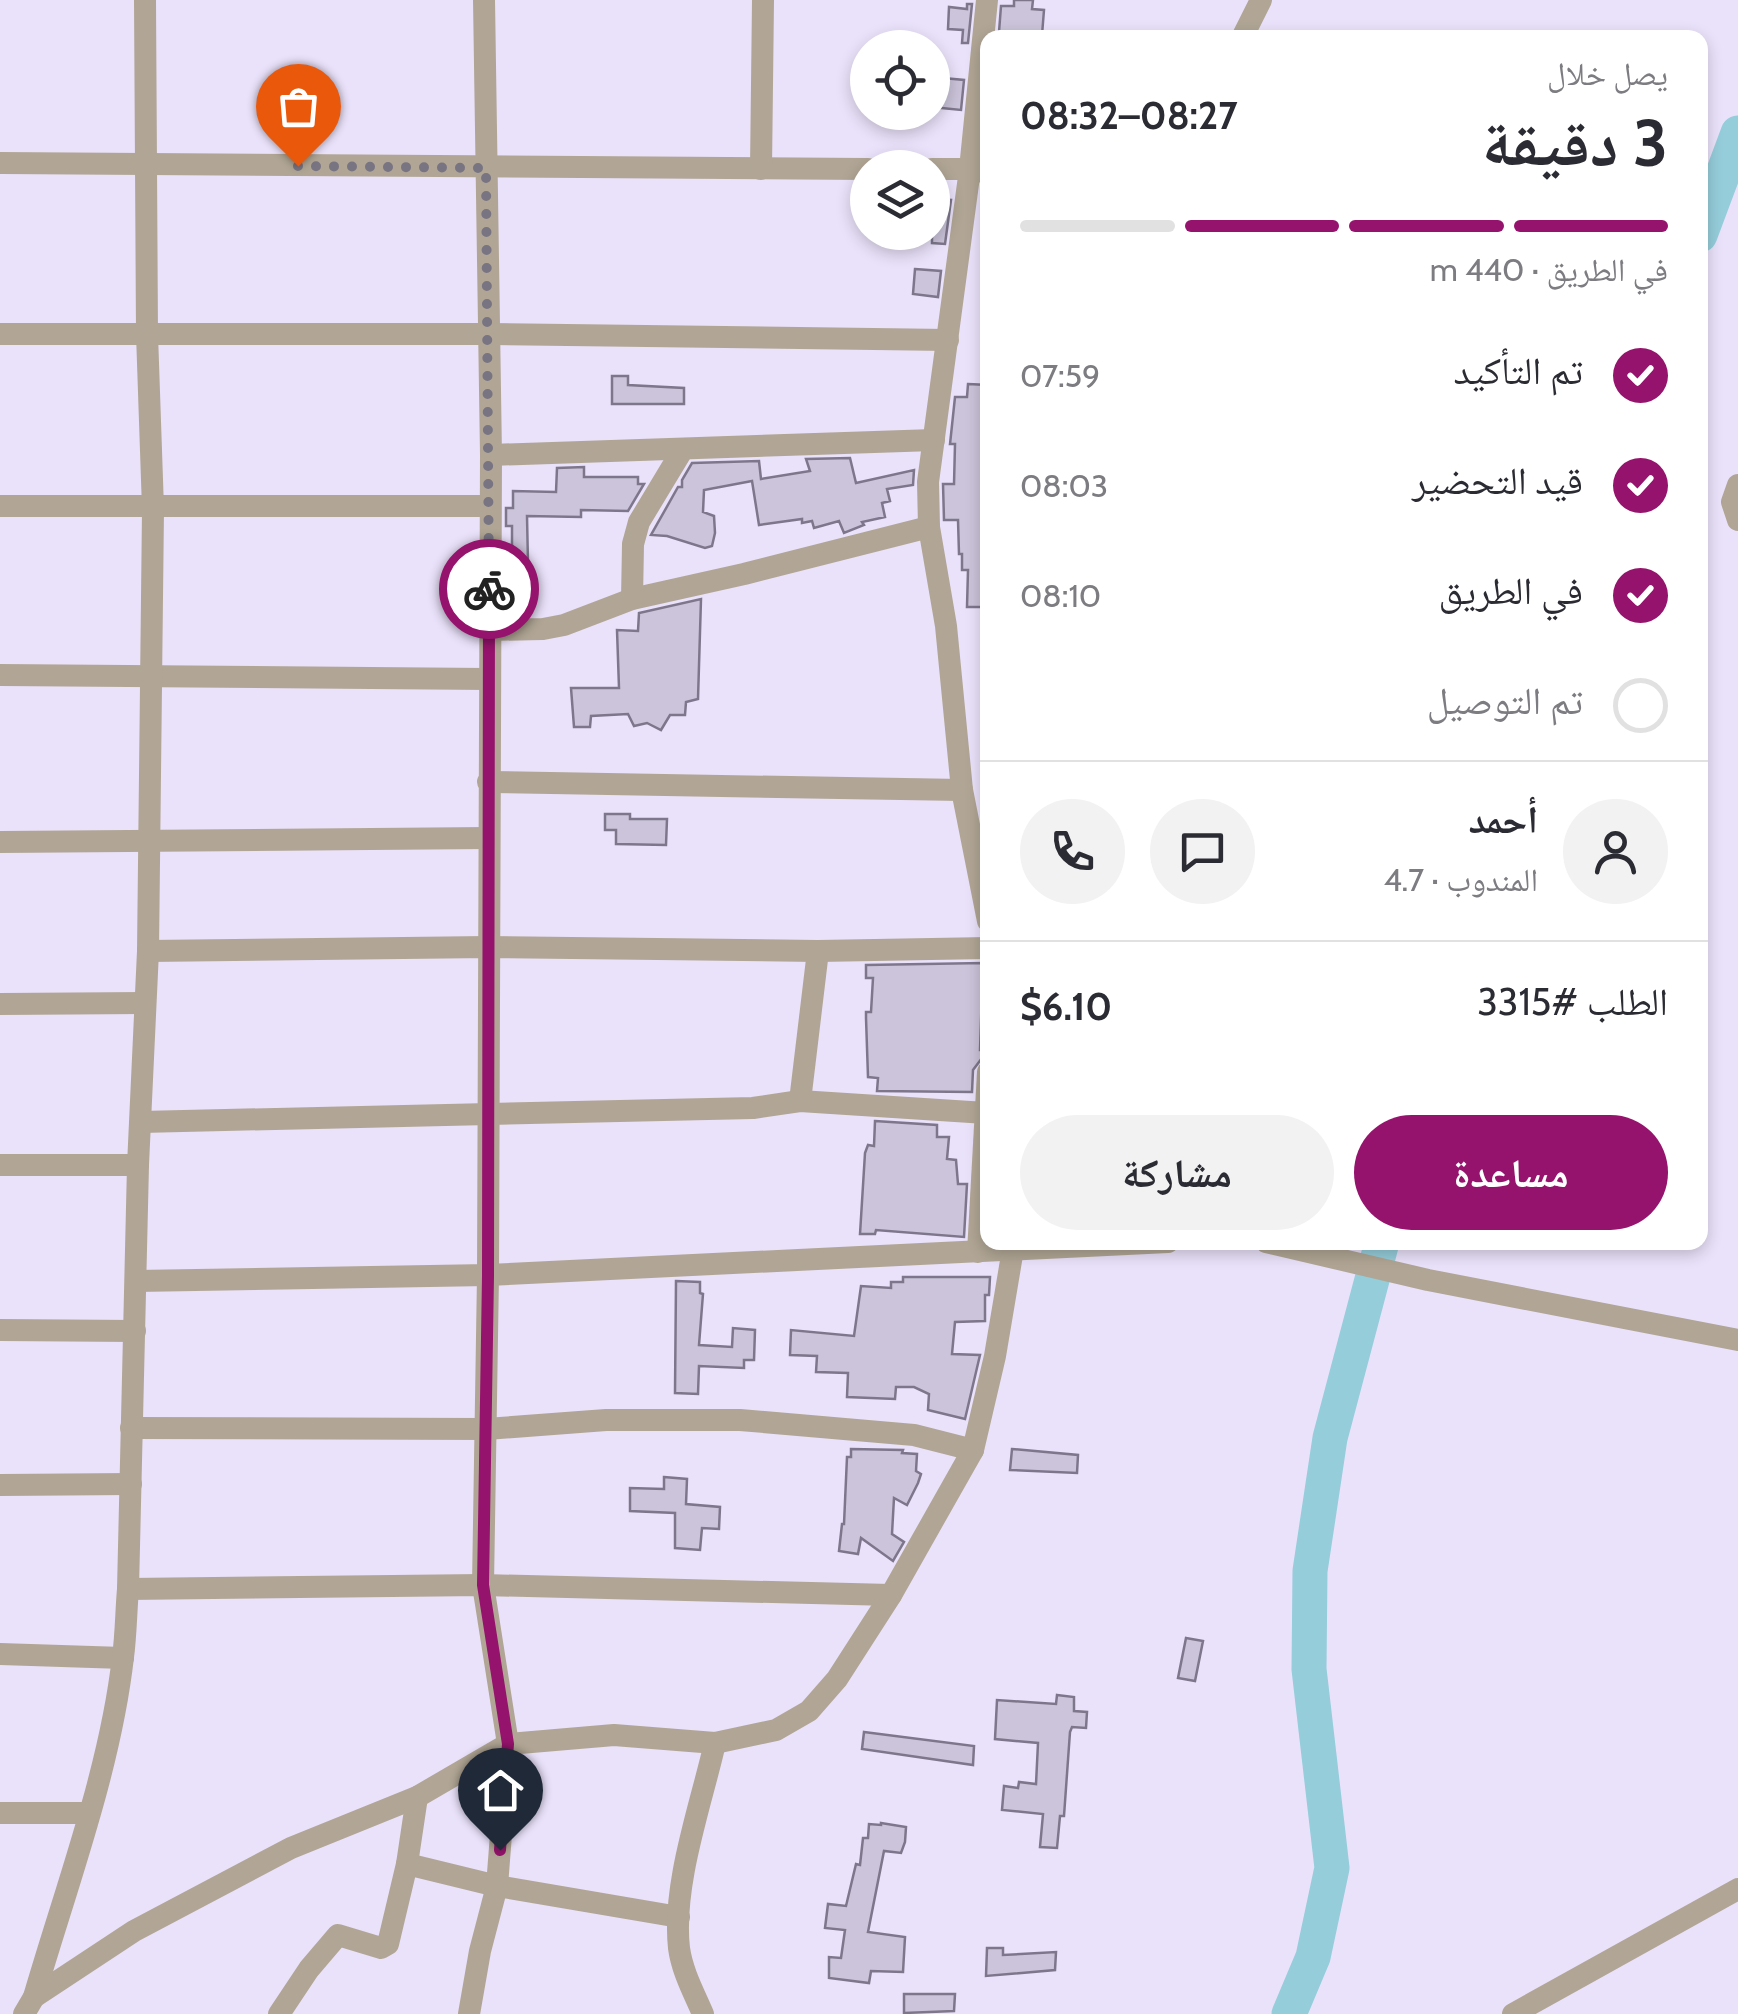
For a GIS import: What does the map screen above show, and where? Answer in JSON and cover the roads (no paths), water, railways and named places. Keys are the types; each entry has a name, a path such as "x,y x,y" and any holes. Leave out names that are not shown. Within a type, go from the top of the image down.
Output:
{"street":[{"path":"29,2005 89,1813 124,1658 128,1589 138,1165 148,952 153,509 147,334 145,0"},
{"path":"469,2014 480,1951 498,1886 508,1744 483,1585 490,506 484,0"},
{"path":"761,169 763,0"},
{"path":"986,30 987,0"},
{"path":"1246,30 1261,0"},
{"path":"0,163 850,169"},
{"path":"950,170 979,171 948,340 928,482 928,528 946,626 962,790 980,881"},
{"path":"0,334 490,334 948,340"},
{"path":"490,456 934,440"},
{"path":"632,599 633,544 638,522 683,449"},
{"path":"1738,485 1732,502 1738,520"},
{"path":"0,506 490,506"},
{"path":"489,630 564,625 632,599 928,528"},
{"path":"0,675 488,678"},
{"path":"488,782 962,790"},
{"path":"0,842 488,838"},
{"path":"148,952 980,948"},
{"path":"800,1101 818,951"},
{"path":"0,1004 145,1003"},
{"path":"141,1122 752,1108 800,1101 980,1113"},
{"path":"0,1165 138,1165"},
{"path":"978,1252 980,1217"},
{"path":"136,1281 488,1276 995,1250"},
{"path":"29,2005 134,1931 291,1848 417,1797 508,1744 614,1735 715,1743 776,1730 809,1711 837,1679 891,1594 973,1450 996,1356 1029,1250"},
{"path":"1296,1250 1428,1280 1738,1340"},
{"path":"0,1330 135,1331"},
{"path":"131,1428 486,1429 606,1420 740,1420 914,1434 973,1450"},
{"path":"0,1485 131,1484"},
{"path":"128,1589 483,1585 891,1594"},
{"path":"0,1654 124,1658"},
{"path":"703,2014 681,1958 679,1917 715,1743"},
{"path":"279,2014 338,1935 382,1948 388,1944 408,1864 417,1797"},
{"path":"0,1812 89,1813"},
{"path":"408,1864 498,1886 679,1917"},
{"path":"1513,2014 1738,1889"}],"waterway":[{"path":"1708,214 1738,133"},
{"path":"1289,2014 1313,1957 1332,1868 1309,1669 1310,1571 1330,1438 1380,1250"}]}
